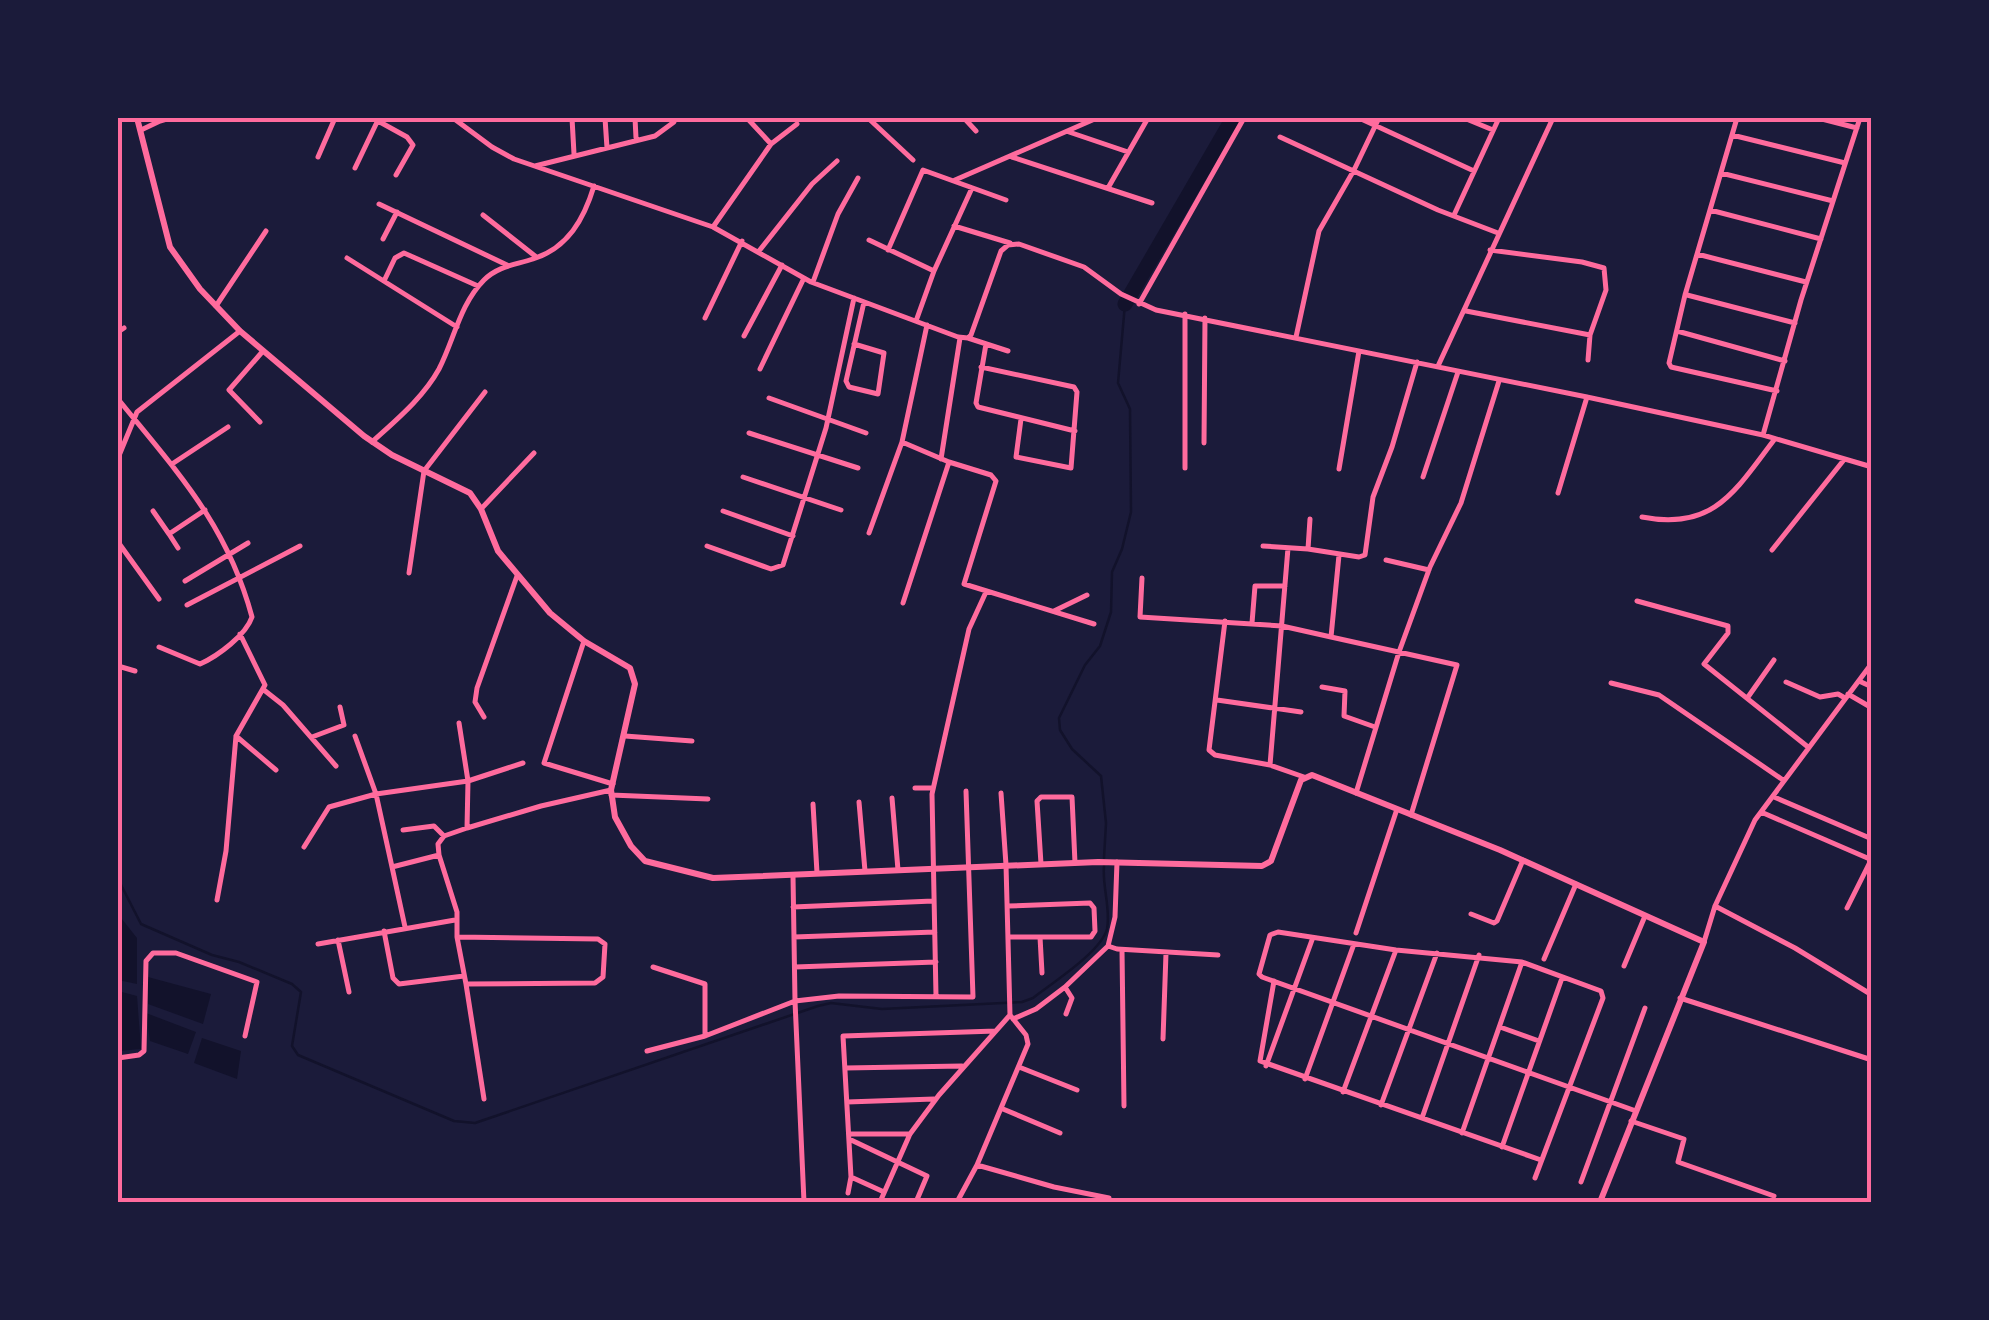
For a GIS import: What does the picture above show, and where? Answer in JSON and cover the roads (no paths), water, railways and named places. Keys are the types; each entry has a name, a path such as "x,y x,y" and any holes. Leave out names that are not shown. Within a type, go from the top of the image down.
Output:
{"street":[{"path":"137,118 170,247 216,306 240,331 372,442 470,493 482,509 494,545 550,613 584,641 630,668 635,684 611,789 614,811 641,858 706,877 1075,862 1266,865 1271,861 1304,776"},
{"path":"138,130 158,119 170,118"},
{"path":"318,157 334,118"},
{"path":"453,118 492,148 532,167 713,227 812,282 964,338 1008,350"},
{"path":"572,118 574,155"},
{"path":"605,118 607,148"},
{"path":"635,118 636,138"},
{"path":"748,118 771,144"},
{"path":"868,118 913,160"},
{"path":"964,118 976,131"},
{"path":"952,181 1098,118"},
{"path":"1108,188 1148,118"},
{"path":"1139,304 1244,118"},
{"path":"1359,118 1474,171"},
{"path":"1296,337 1319,231 1379,118"},
{"path":"1464,118 1493,130"},
{"path":"1454,216 1499,118"},
{"path":"1438,366 1553,118"},
{"path":"1737,118 1669,363 1672,367 1778,391"},
{"path":"1818,118 1857,128"},
{"path":"1763,436 1860,118"},
{"path":"355,168 379,119 413,145 396,175"},
{"path":"532,167 656,136 676,119"},
{"path":"713,227 771,144 798,124"},
{"path":"1066,131 1128,152"},
{"path":"1732,135 1846,164"},
{"path":"1280,137 1498,233"},
{"path":"1010,156 1152,203"},
{"path":"759,250 812,184 837,161"},
{"path":"888,250 923,170 1006,200"},
{"path":"1721,173 1833,202"},
{"path":"812,282 838,214 858,178"},
{"path":"372,442 430,383 479,286 492,273 537,258 565,239 579,225 594,186"},
{"path":"916,321 972,188"},
{"path":"379,204 508,266"},
{"path":"1710,210 1821,239"},
{"path":"383,239 397,212"},
{"path":"482,215 537,258"},
{"path":"954,226 1075,263 1139,304 1587,396 1763,436 1872,467"},
{"path":"216,306 266,232"},
{"path":"869,240 934,271"},
{"path":"705,318 742,241"},
{"path":"942,459 964,338 999,254 1012,244"},
{"path":"1490,250 1604,268 1606,290 1590,336 1588,360"},
{"path":"384,281 396,258 404,253 479,286"},
{"path":"1697,254 1807,282"},
{"path":"347,258 457,326"},
{"path":"744,336 782,265"},
{"path":"760,369 804,278"},
{"path":"1685,295 1795,324"},
{"path":"707,546 778,569 783,565 828,418 854,298"},
{"path":"854,344 884,354 878,394 846,383 854,344 864,302"},
{"path":"1466,311 1590,336"},
{"path":"1185,468 1186,314"},
{"path":"1204,442 1206,318"},
{"path":"869,532 902,442 927,325"},
{"path":"118,458 133,418 142,407 240,331"},
{"path":"1676,331 1785,361"},
{"path":"986,344 976,406 1075,431"},
{"path":"260,422 228,390 263,351"},
{"path":"1339,469 1359,351"},
{"path":"1262,546 1361,557 1365,554 1372,498 1417,362"},
{"path":"981,367 1074,388 1075,431 1070,468 1015,455 1021,419"},
{"path":"1423,477 1458,372"},
{"path":"1356,793 1399,652 1461,503 1498,380"},
{"path":"409,573 424,471 484,392"},
{"path":"1558,493 1587,396"},
{"path":"769,398 866,433"},
{"path":"118,399 206,510 232,554 252,621 200,664 159,647"},
{"path":"172,464 228,427"},
{"path":"749,433 858,468"},
{"path":"1642,517 1679,520 1711,511 1733,492 1774,440"},
{"path":"902,442 996,480 963,581 966,586 1094,624"},
{"path":"482,509 534,453"},
{"path":"1772,550 1842,461"},
{"path":"903,603 949,462"},
{"path":"743,477 841,510"},
{"path":"169,534 206,510"},
{"path":"153,511 178,548"},
{"path":"723,511 792,536"},
{"path":"1308,549 1310,519"},
{"path":"118,542 159,599"},
{"path":"185,580 248,542"},
{"path":"188,605 300,546"},
{"path":"1270,765 1288,548"},
{"path":"1331,636 1339,555"},
{"path":"1386,560 1430,570"},
{"path":"484,717 475,702 476,688 517,576"},
{"path":"1142,578 1139,616 1282,626 1456,664 1458,668 1411,815"},
{"path":"1252,624 1255,586 1285,586"},
{"path":"936,996 933,788 968,629 986,592"},
{"path":"1052,611 1087,595"},
{"path":"1637,601 1728,626 1728,633 1704,664 1804,744"},
{"path":"1226,621 1210,752 1312,775 1523,860 1699,940"},
{"path":"240,634 258,666 264,690 336,766"},
{"path":"584,641 544,763 611,789 708,799"},
{"path":"1748,697 1774,660"},
{"path":"1600,1202 1699,940 1761,812 1804,744 1872,663"},
{"path":"118,666 136,671"},
{"path":"1860,681 1871,687"},
{"path":"1786,682 1820,697 1847,697 1872,708"},
{"path":"1612,683 1658,694 1781,779"},
{"path":"1322,687 1346,692 1344,716 1376,727"},
{"path":"217,900 226,851 236,736 264,690"},
{"path":"1217,700 1301,712"},
{"path":"312,737 344,726 340,707"},
{"path":"459,723 468,781 467,828"},
{"path":"236,736 276,770"},
{"path":"354,736 376,794 405,928"},
{"path":"625,736 692,741"},
{"path":"304,847 329,807 376,794 468,781 523,763"},
{"path":"915,788 933,788"},
{"path":"484,1099 457,937 457,912 438,844 444,836 467,828 611,789"},
{"path":"647,1051 795,1004 839,996 973,996 966,791"},
{"path":"957,1202 1028,1044 1011,1014 1001,794"},
{"path":"1041,864 1038,799 1071,796 1075,862"},
{"path":"1774,797 1872,839"},
{"path":"892,798 898,870"},
{"path":"860,802 866,871"},
{"path":"813,804 817,873"},
{"path":"1356,932 1397,809"},
{"path":"1761,812 1871,860 1847,908"},
{"path":"403,830 434,826 444,836"},
{"path":"392,866 439,854"},
{"path":"1471,914 1497,921 1523,860"},
{"path":"880,1202 910,1134 936,1098 1011,1014 1036,1009 1065,987 1104,938 1115,917 1116,862"},
{"path":"793,874 804,1202"},
{"path":"1544,959 1576,884"},
{"path":"794,907 934,901"},
{"path":"1007,906 1090,904 1104,938"},
{"path":"1716,906 1872,994"},
{"path":"1624,966 1645,916"},
{"path":"318,944 456,920"},
{"path":"384,932 393,978 398,984 466,980 599,982 603,977 605,944 598,939 457,937"},
{"path":"794,937 935,932"},
{"path":"1534,1178 1568,1085 1604,998 1601,991 1522,962 1312,940 1278,932 1270,935 1259,974 1274,981 1529,1071 1568,1085 1612,1101 1634,1110"},
{"path":"1040,937 1042,974"},
{"path":"1008,938 1104,938 1122,950 1218,955"},
{"path":"338,940 349,992"},
{"path":"1266,1066 1312,940"},
{"path":"1304,1078 1354,944"},
{"path":"1122,950 1124,1106"},
{"path":"1343,1092 1396,950"},
{"path":"118,1058 144,1051 146,961 153,954 176,952 257,982 245,1036"},
{"path":"1381,1105 1436,952"},
{"path":"1163,1038 1166,953"},
{"path":"1422,1119 1479,956"},
{"path":"795,967 936,962"},
{"path":"1462,1133 1522,962"},
{"path":"653,967 704,984 704,1036"},
{"path":"1502,1147 1562,978"},
{"path":"1274,981 1258,1056 1266,1066 1541,1160"},
{"path":"1065,987 1072,998 1066,1014"},
{"path":"1680,998 1872,1060"},
{"path":"1581,1182 1645,1008"},
{"path":"1499,1027 1539,1042"},
{"path":"848,1193 851,1177 845,1034 996,1032"},
{"path":"846,1068 965,1066"},
{"path":"1019,1067 1077,1090"},
{"path":"847,1102 936,1098"},
{"path":"1002,1108 1060,1133"},
{"path":"1631,1120 1684,1139 1678,1162 1774,1196"},
{"path":"849,1136 910,1134"},
{"path":"849,1136 927,1176"},
{"path":"977,1164 1054,1188 1108,1198"},
{"path":"916,1202 930,1168"},
{"path":"851,1177 884,1192"}],"waterway":[{"path":"1125,304 1233,118"},
{"path":"1104,858 1106,823 1101,776 1072,749 1060,730 1059,718 1085,665 1100,646 1111,612 1112,572 1131,512 1130,409 1118,383 1125,304"},
{"path":"118,879 141,924 292,984 301,992 292,1046 298,1055 454,1121 475,1123 831,1003 882,1009 1022,1002 1033,998 1086,957 1103,938 1108,921 1104,866"}]}
